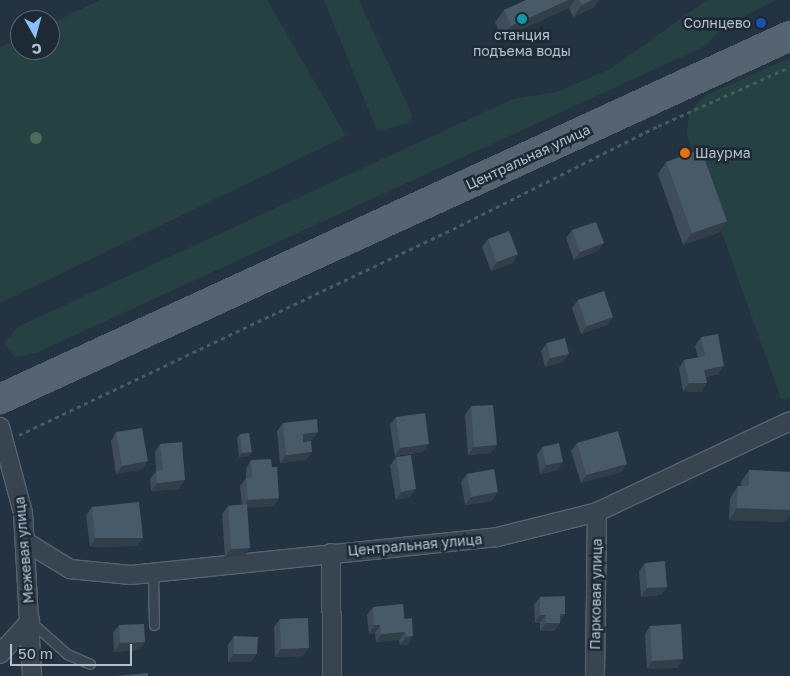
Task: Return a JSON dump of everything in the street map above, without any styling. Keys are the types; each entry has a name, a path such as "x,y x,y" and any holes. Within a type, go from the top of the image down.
{"main road":[{"name":"Центральная улица","path":"0,399 790,36"}],"street":[{"name":"Центральная улица","path":"26,542 70,569 131,575 497,537 597,512 790,421"},
{"name":"Межевая улица","path":"3,435 26,542 32,676"},
{"name":"Парковая улица","path":"596,676 597,512"},
{"path":"331,553 332,676"},
{"path":"0,654 30,621"}],"lane":[{"path":"153,573 154,625"},
{"path":"30,621 67,654 90,664"}],"path":[{"path":"3,435 453,229 658,126 790,67"}],"green space":[{"path":"100,0 267,0 346,136 0,303 0,47 10,42 10,60 60,60 60,19"},
{"path":"324,0 359,0 413,117 406,124 377,131"},
{"path":"707,0 776,0 727,25 703,47 36,353 15,357 4,344 17,327 513,99 557,92 610,69"},
{"path":"790,58 790,397 781,399 687,135 689,112 704,96"}],"building":[{"path":"526,0 568,0 511,26 504,10"},
{"path":"580,0 592,0 582,5"},
{"path":"701,149 727,221 692,233 666,162"},
{"path":"596,222 604,243 580,252 572,230"},
{"path":"509,231 518,254 497,262 488,239"},
{"path":"604,291 613,317 587,326 578,300"},
{"path":"718,334 724,366 704,370 707,383 689,383 684,360 705,356 701,337"},
{"path":"565,338 569,354 550,358 547,343"},
{"path":"493,405 497,445 474,447 471,406"},
{"path":"425,413 429,444 400,448 396,417"},
{"path":"317,419 318,432 303,434 303,442 311,441 312,452 286,455 283,423"},
{"path":"142,428 148,461 122,466 116,432"},
{"path":"618,431 627,464 586,475 577,443"},
{"path":"249,433 252,452 242,453 240,434"},
{"path":"182,442 185,480 157,483 156,471 163,470 160,444"},
{"path":"559,443 563,462 546,465 542,447"},
{"path":"411,455 416,489 401,492 396,457"},
{"path":"271,459 272,467 277,467 279,498 248,500 246,478 252,477 251,460"},
{"path":"494,469 498,492 471,497 467,474"},
{"path":"749,470 790,472 790,510 737,508 738,486 749,486"},
{"path":"139,502 143,538 95,538 92,507"},
{"path":"247,504 250,548 231,549 228,506"},
{"path":"665,561 667,587 647,588 645,563"},
{"path":"565,596 565,614 560,614 560,623 546,623 546,615 540,615 540,597"},
{"path":"403,604 404,619 412,618 413,636 406,637 405,632 381,634 380,625 374,625 373,607"},
{"path":"308,618 309,648 281,649 280,619"},
{"path":"144,624 145,642 120,643 119,625"},
{"path":"681,624 683,659 652,661 650,626"},
{"path":"234,636 258,637 257,654 234,654"},
{"path":"148,673 148,676 115,676"}],"place":[{"name":"станция подъема воды","path":"522,19"},
{"name":"Солнцево","path":"761,23"},
{"name":"Шаурма","path":"685,153"}]}
